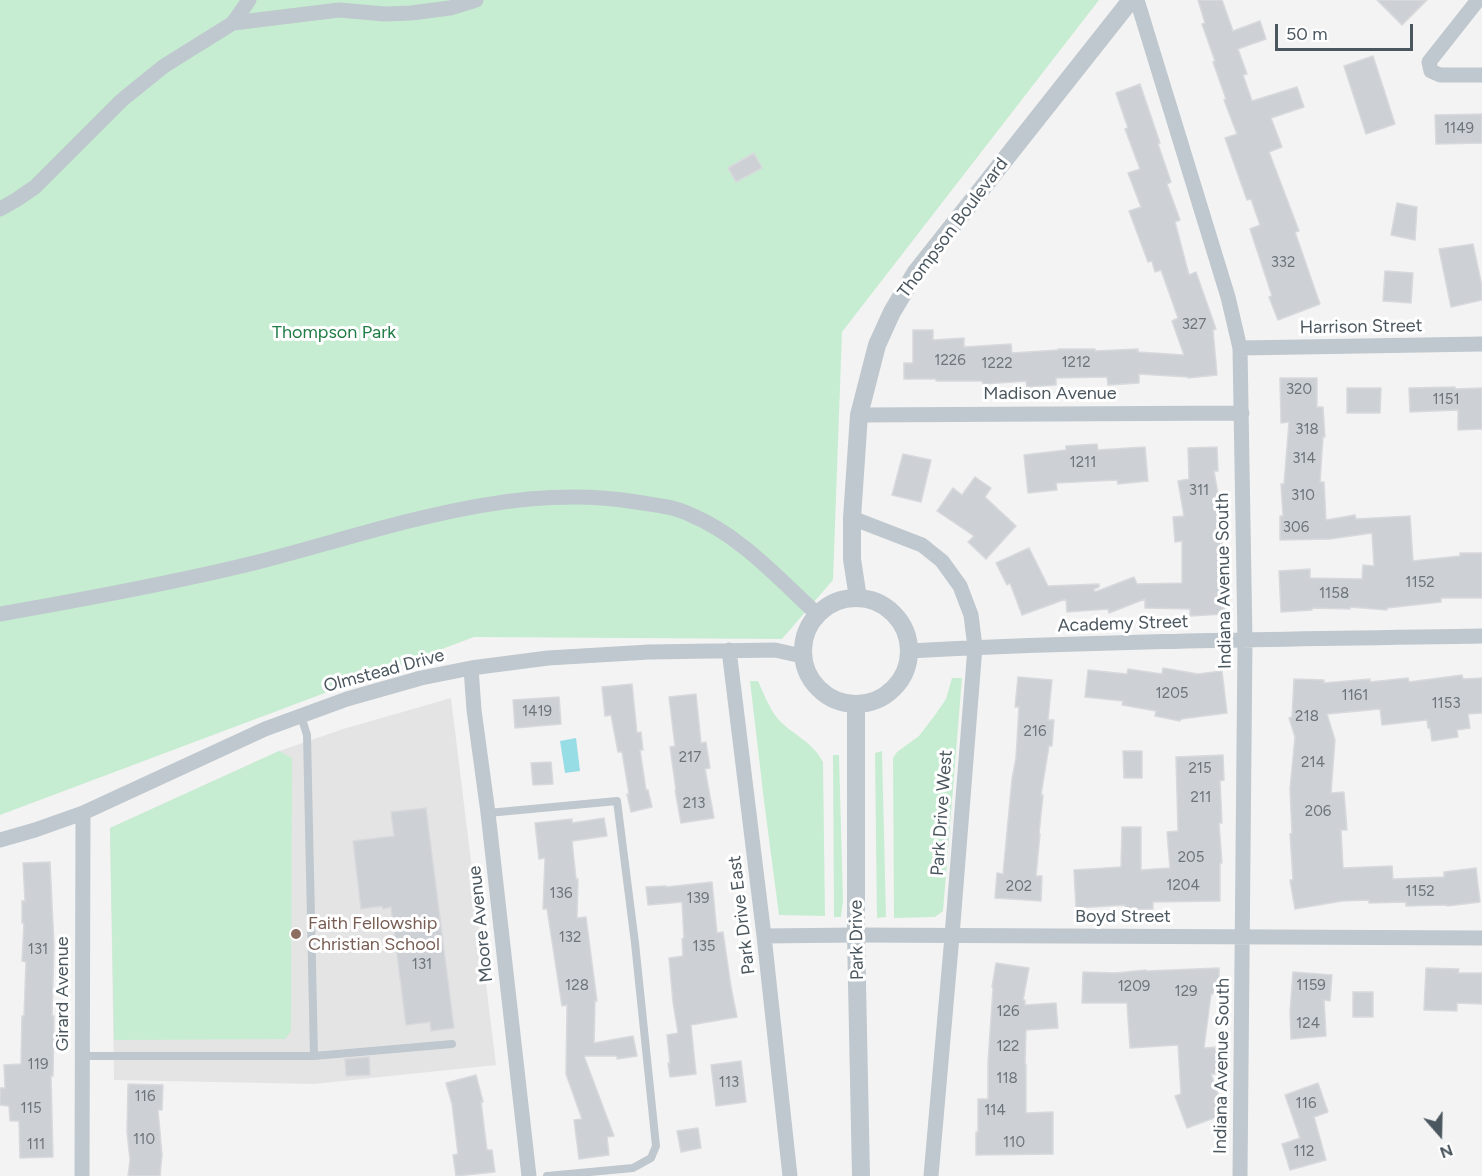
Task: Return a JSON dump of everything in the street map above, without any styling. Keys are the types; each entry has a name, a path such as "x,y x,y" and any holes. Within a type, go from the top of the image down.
{"street":[{"path":"0,209 35,187 122,100 164,66 232,23 249,0"},
{"path":"323,0 339,10"},
{"path":"232,23 339,10 385,14 411,13 450,8 476,0"},
{"name":"Thompson Boulevard","path":"858,598 852,559 852,518 859,415 877,345 892,312 916,272 1131,0"},
{"name":"Indiana Avenue South","path":"1137,0 1228,297 1240,348 1245,640 1240,1176"},
{"path":"1478,0 1430,62 1431,71 1440,75 1482,75"},
{"name":"Harrison Street","path":"1240,348 1482,344"},
{"name":"Madison Avenue","path":"859,415 1242,413"},
{"path":"0,614 110,595 257,562 406,522 540,497 616,499 669,507 690,514 730,536 748,549 818,614"},
{"name":"Park Drive West","path":"852,518 922,545 942,561 960,585 971,615 975,647 931,1176"},
{"path":"858,598 874,601 888,608 900,620 907,635 909,651 907,668 899,682 887,694 873,702 856,704 840,702 826,696 814,685 806,672 802,656 803,641 808,626 818,614 829,605 843,599 858,598"},
{"name":"Academy Street","path":"909,651 975,647 1482,636"},
{"name":"Park Drive East","path":"729,650 764,936 790,1176"},
{"name":"Olmstead Drive","path":"0,840 83,813 265,729 347,699 421,678 471,668 548,658 650,652 775,650 802,656"},
{"name":"Moore Avenue","path":"471,668 529,1176"},
{"name":"Park Drive","path":"856,704 856,935 861,1176"},
{"name":"Girard Avenue","path":"82,1176 83,813"},
{"name":"Boyd Street","path":"764,936 1482,938"}],"lane":[{"path":"301,716 307,735 314,1056"},
{"path":"488,813 617,801 635,943 656,1146 651,1158 633,1167 547,1176"},
{"path":"82,1056 314,1056 452,1044"}],"shaded area":[{"name":"Faith Fellowship Christian School","path":"451,698 496,1065 314,1084 114,1080 110,828 279,751 343,729"}],"green space":[{"name":"Thompson Park","path":"0,0 1099,0 842,332 833,580 782,639 474,637 0,815"},
{"path":"952,678 962,678 943,911 935,917 894,918 893,758 897,752 919,736 935,715 946,699"},
{"path":"750,681 758,681 769,706 778,719 814,749 823,762 825,916 779,915"},
{"path":"279,751 292,758 291,1031 285,1039 114,1040 110,828"},
{"path":"882,751 886,917 877,918 875,753"},
{"path":"833,755 839,755 843,900 841,917 834,917"}],"water":[{"path":"576,738 580,771 565,773 560,741"}],"building":[{"path":"1198,0 1222,0 1233,31 1260,21 1266,39 1238,49 1247,74 1243,75 1252,101 1297,87 1304,107 1271,118 1282,147 1269,152 1299,231 1295,232 1320,304 1278,320 1269,297 1272,296 1250,229 1260,225 1251,199 1247,200 1225,138 1237,134 1224,100 1226,99 1202,24 1205,23"},
{"path":"1377,0 1427,0 1402,25"},
{"path":"1373,56 1395,124 1366,134 1344,66"},
{"path":"1140,84 1171,182 1167,184 1180,220 1175,222 1189,275 1196,272 1216,329 1213,330 1217,375 1188,378 1139,374 1139,383 1108,385 1107,377 1056,378 1056,385 1027,387 1026,381 983,384 982,381 904,379 904,363 913,363 913,330 933,330 933,340 964,338 964,347 1011,344 1012,353 1058,349 1095,349 1095,351 1138,349 1138,352 1184,355 1172,321 1178,318 1161,270 1155,272 1152,261 1148,262 1129,211 1141,207 1128,173 1140,169 1125,129 1128,128 1116,93"},
{"path":"1482,114 1482,143 1436,144 1435,115"},
{"path":"754,153 762,168 736,182 728,168"},
{"path":"1397,203 1417,207 1415,240 1391,235"},
{"path":"1473,244 1482,286 1482,300 1451,307 1439,249"},
{"path":"1385,271 1413,273 1411,303 1383,301"},
{"path":"1280,378 1317,378 1317,407 1323,407 1325,437 1323,437 1320,482 1324,482 1326,520 1355,515 1356,519 1410,516 1413,561 1460,556 1460,553 1482,553 1482,598 1441,598 1441,602 1387,608 1387,610 1350,607 1350,609 1312,608 1312,610 1281,612 1279,571 1310,569 1310,578 1362,579 1363,565 1374,566 1372,533 1330,539 1280,540 1280,516 1283,516 1281,484 1284,484 1289,422 1281,423"},
{"path":"1455,387 1455,389 1482,388 1482,429 1458,430 1458,410 1410,412 1409,388"},
{"path":"1347,388 1381,388 1380,413 1347,413"},
{"path":"1097,444 1098,450 1145,447 1148,481 1118,484 1117,480 1056,483 1057,490 1028,493 1024,455 1066,450 1066,446"},
{"path":"1217,447 1218,471 1214,471 1223,548 1225,614 1190,616 1190,609 1145,608 1145,599 1109,613 1108,609 1067,612 1066,599 1022,615 1010,583 1007,585 996,563 1029,548 1048,586 1099,584 1099,587 1094,589 1095,592 1134,577 1137,584 1182,583 1182,541 1175,542 1173,517 1184,516 1178,481 1189,479 1188,448"},
{"path":"903,454 931,460 921,502 892,495"},
{"path":"975,477 991,488 985,497 1016,526 986,559 968,542 974,536 937,511 953,488 962,495"},
{"path":"1163,668 1198,674 1222,671 1227,713 1181,719 1180,721 1155,716 1156,711 1122,705 1123,701 1085,697 1088,670 1127,674 1128,669 1162,674"},
{"path":"1462,675 1463,679 1482,678 1482,713 1468,714 1470,728 1457,730 1458,737 1432,741 1427,720 1382,725 1380,709 1327,714 1335,740 1331,793 1344,792 1347,830 1341,830 1343,868 1392,866 1393,879 1444,877 1444,872 1476,868 1480,902 1447,906 1406,906 1406,902 1342,901 1295,909 1290,880 1293,880 1290,789 1295,737 1289,718 1292,717 1294,679 1324,680 1324,683 1408,678 1409,682"},
{"path":"1018,677 1052,680 1048,720 1054,720 1052,746 1049,746 1041,795 1043,795 1036,876 1042,876 1041,901 995,898 997,873 1003,874 1016,758 1019,707 1015,707"},
{"path":"632,684 637,733 641,732 643,750 640,750 646,790 648,790 652,807 631,812 622,752 618,752 611,715 605,716 602,687"},
{"path":"696,694 701,743 706,742 710,768 705,769 714,818 681,823 670,747 675,746 669,697"},
{"path":"559,697 561,724 515,728 513,700"},
{"path":"1123,751 1142,751 1142,778 1124,778"},
{"path":"1223,755 1224,780 1220,781 1222,823 1219,823 1222,863 1220,863 1220,901 1153,902 1153,909 1125,910 1125,905 1076,908 1074,870 1121,867 1122,827 1141,827 1141,870 1170,868 1167,832 1178,831 1176,757"},
{"path":"551,762 553,784 533,785 531,763"},
{"path":"426,808 454,1028 431,1031 430,1022 406,1025 391,907 361,909 353,841 394,836 391,812"},
{"path":"604,818 607,836 572,841 576,879 578,879 577,918 586,917 597,1001 595,1001 594,1043 633,1036 637,1056 617,1059 617,1056 584,1056 614,1136 607,1137 609,1155 579,1159 574,1120 582,1119 566,1074 567,1005 562,1006 547,909 543,909 545,858 539,859 535,823 572,819 572,823"},
{"path":"50,862 54,946 53,1076 51,1076 53,1157 20,1158 19,1121 10,1121 9,1106 0,1105 0,1088 5,1088 4,1065 21,1064 26,962 22,961 24,923 22,923 22,901 25,901 23,863"},
{"path":"712,882 717,933 723,932 737,1017 691,1025 696,1074 670,1077 667,1035 678,1033 669,958 683,956 682,902 648,905 646,887"},
{"path":"996,963 1029,968 1023,1000 1025,1000 1025,1005 1056,1003 1058,1028 1026,1030 1025,1064 1026,1113 1053,1112 1053,1154 976,1155 978,1099 988,1099 992,987"},
{"path":"1219,968 1219,993 1211,994 1204,1048 1218,1047 1220,1074 1211,1074 1225,1114 1187,1128 1175,1096 1181,1094 1178,1045 1130,1048 1127,1003 1082,1003 1083,972 1115,973"},
{"path":"1426,968 1459,969 1458,973 1482,973 1482,1004 1457,1003 1457,1011 1424,1010"},
{"path":"1293,972 1332,975 1330,1001 1324,1000 1326,1036 1291,1039 1290,1012"},
{"path":"1353,992 1373,992 1373,1017 1353,1017"},
{"path":"369,1057 370,1075 346,1076 345,1059"},
{"path":"741,1061 746,1102 716,1106 711,1065"},
{"path":"476,1075 483,1102 481,1102 487,1150 492,1150 495,1172 456,1176 453,1155 458,1154 452,1104 446,1083"},
{"path":"1318,1083 1328,1112 1314,1117 1326,1160 1290,1170 1282,1144 1300,1138 1285,1095"},
{"path":"128,1084 163,1085 162,1110 158,1110 162,1155 160,1176 128,1176 130,1160 127,1132"},
{"path":"698,1128 701,1148 681,1152 677,1131"}],"place":[{"name":"Faith Fellowship Christian School","path":"296,934"}]}
